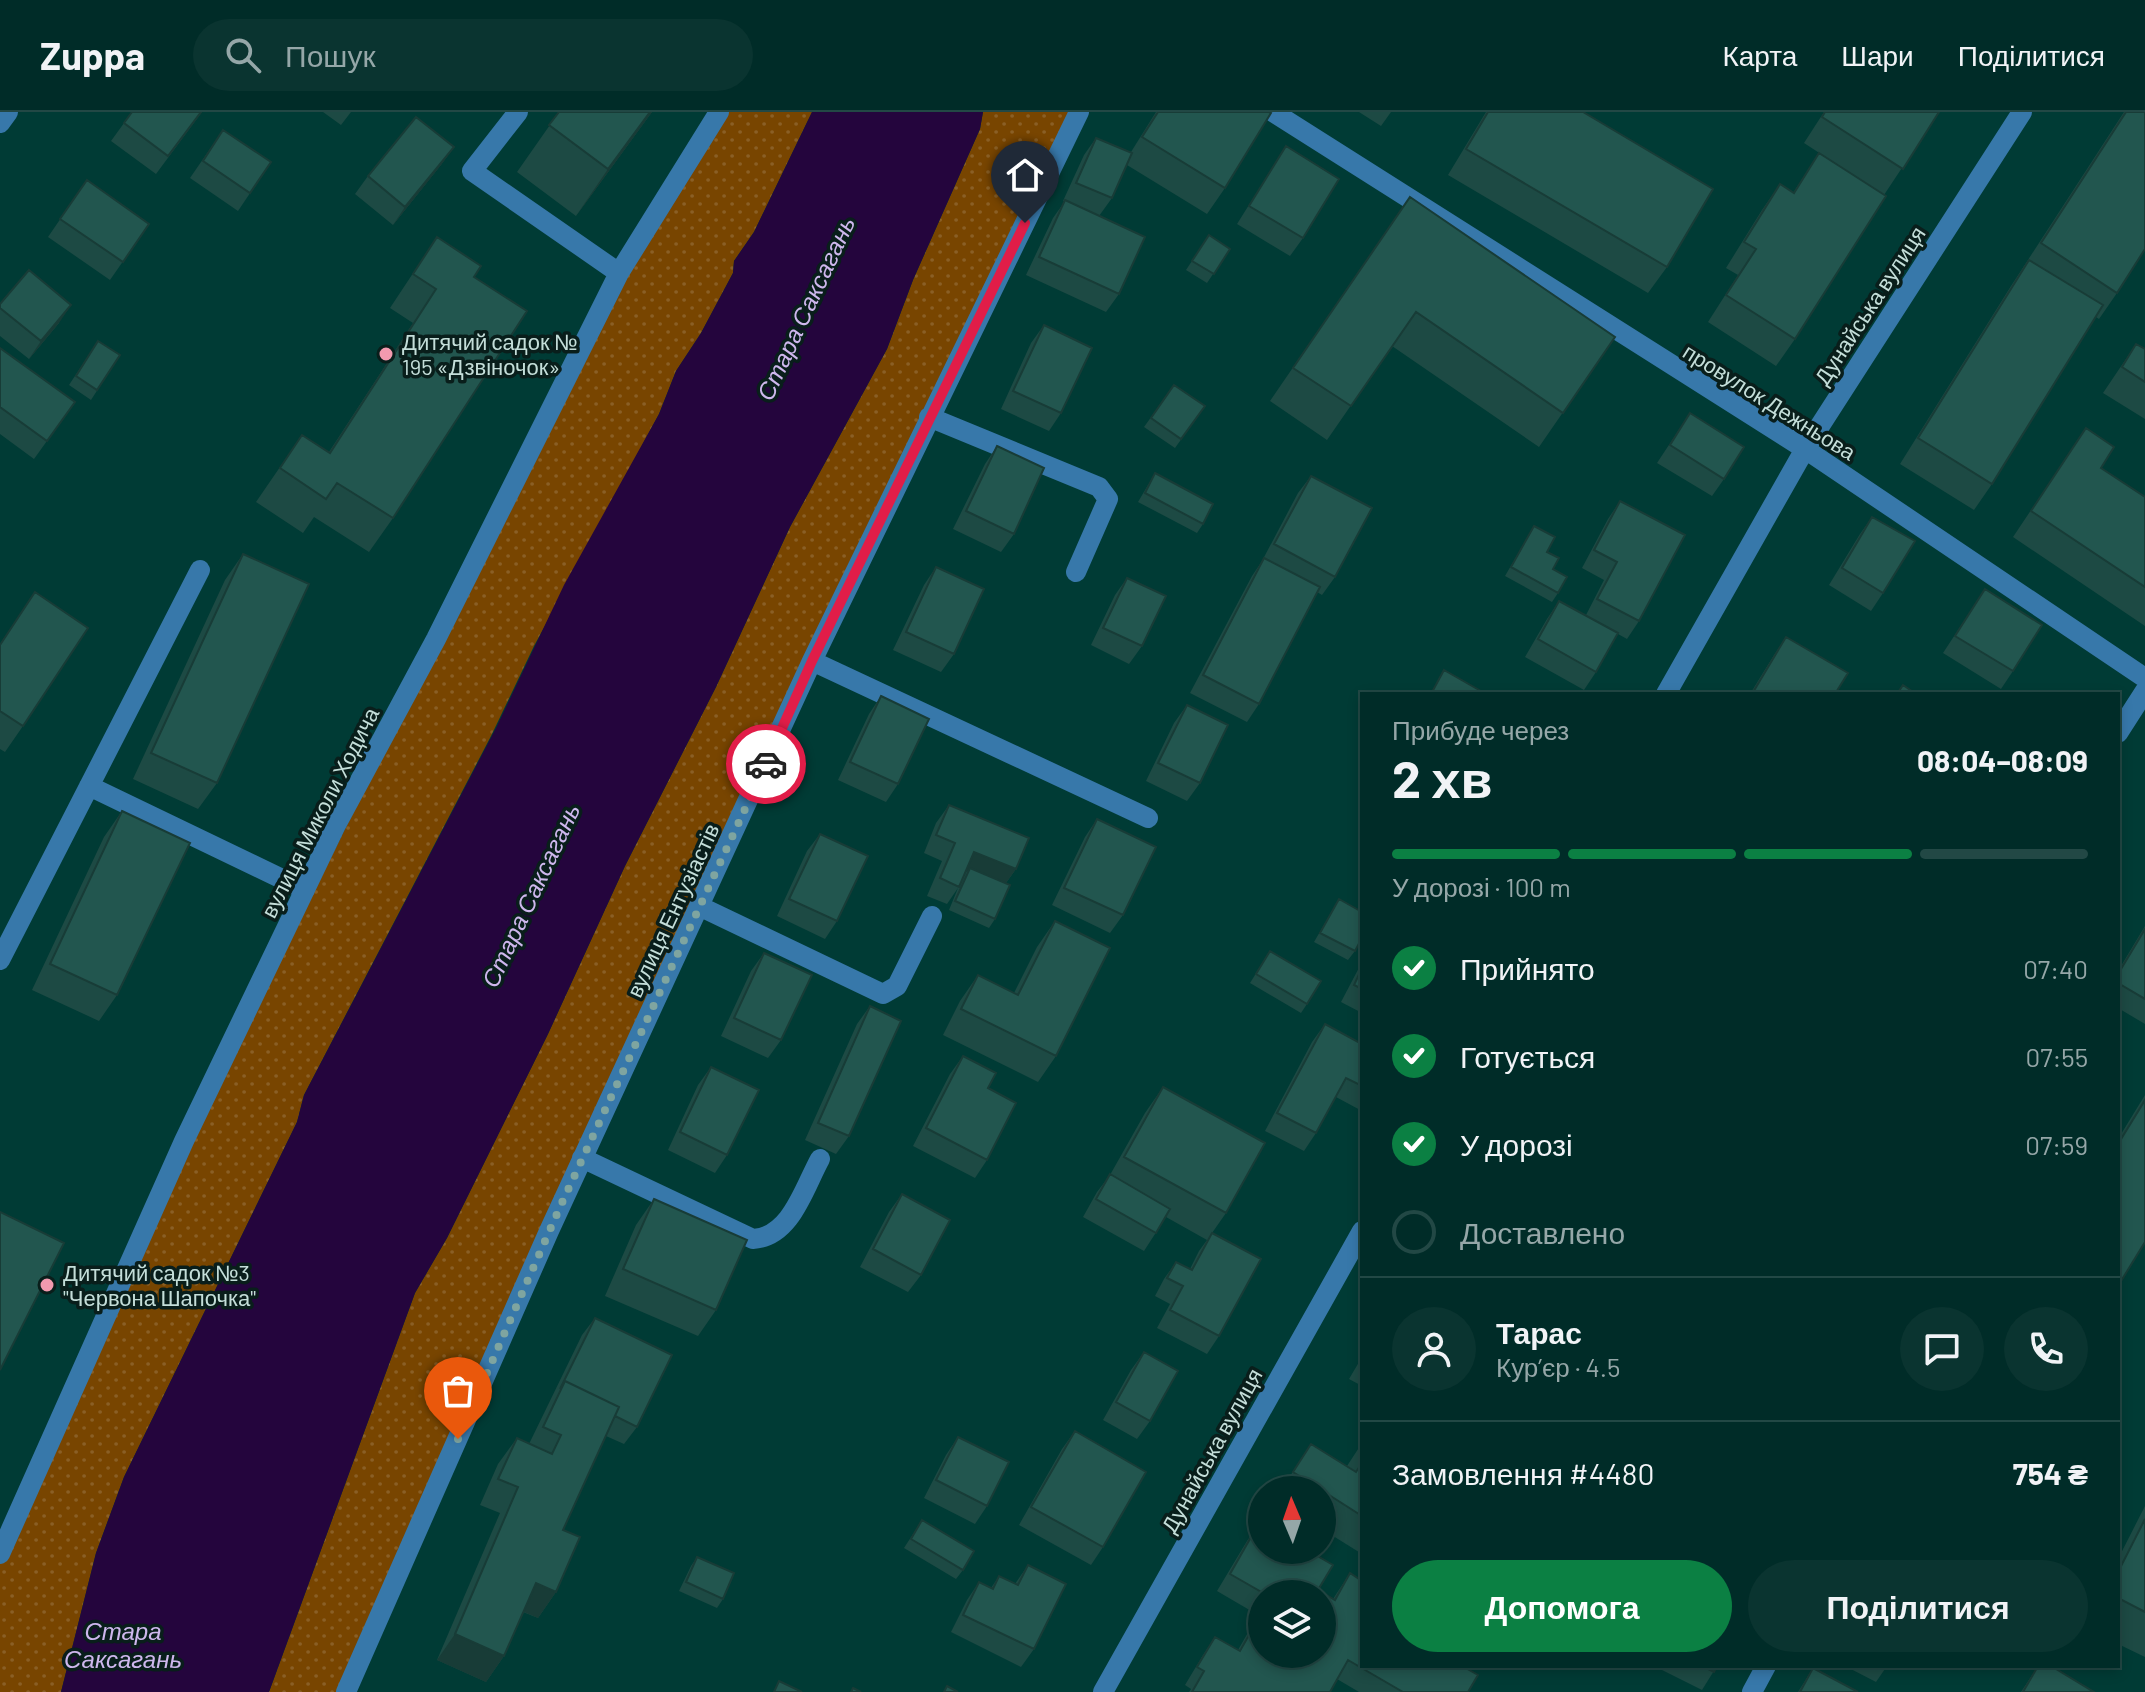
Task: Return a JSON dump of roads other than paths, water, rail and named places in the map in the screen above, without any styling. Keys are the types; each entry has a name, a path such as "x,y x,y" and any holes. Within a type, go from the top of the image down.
{"street":[{"path":"0,123 8,112"},
{"path":"518,112 472,171 619,273"},
{"name":"вулиця Миколи Ходича","path":"0,1554 184,1141 305,890 436,639 619,273 719,112"},
{"name":"вулиця Ентузіастів","path":"346,1692 582,1158 701,907 812,661 1079,112"},
{"name":"провулок Дежньова","path":"1273,112 1805,449 2145,678"},
{"name":"Дунайська вулиця","path":"1667,692 1805,449 2022,112"},
{"path":"929,417 1099,487 1108,499 1076,572"},
{"path":"0,960 200,570"},
{"path":"812,661 1148,818"},
{"path":"2120,730 2145,691"},
{"path":"89,786 305,890"},
{"path":"701,907 883,994 897,986 932,916"},
{"path":"582,1158 753,1239 765,1238 785,1225 820,1159"},
{"name":"Дунайська вулиця","path":"1103,1692 1360,1235"},
{"path":"1752,1692 1765,1668"}],"water":[{"name":"Стара Саксагань","path":"812,112 983,112 980,129 913,280 887,349 790,527 716,687 625,866 548,1034 447,1238 415,1293 269,1692 61,1692 96,1553 124,1477 297,1122 304,1095 496,728 564,585 659,414 676,371 701,333 733,273 734,261 754,232"}],"place":[{"name":"Дитячий садок № 195 «Дзвіночок»","path":"386,354"},
{"name":"Дитячий садок №3 \"Червона Шапочка\"","path":"47,1285"}]}
